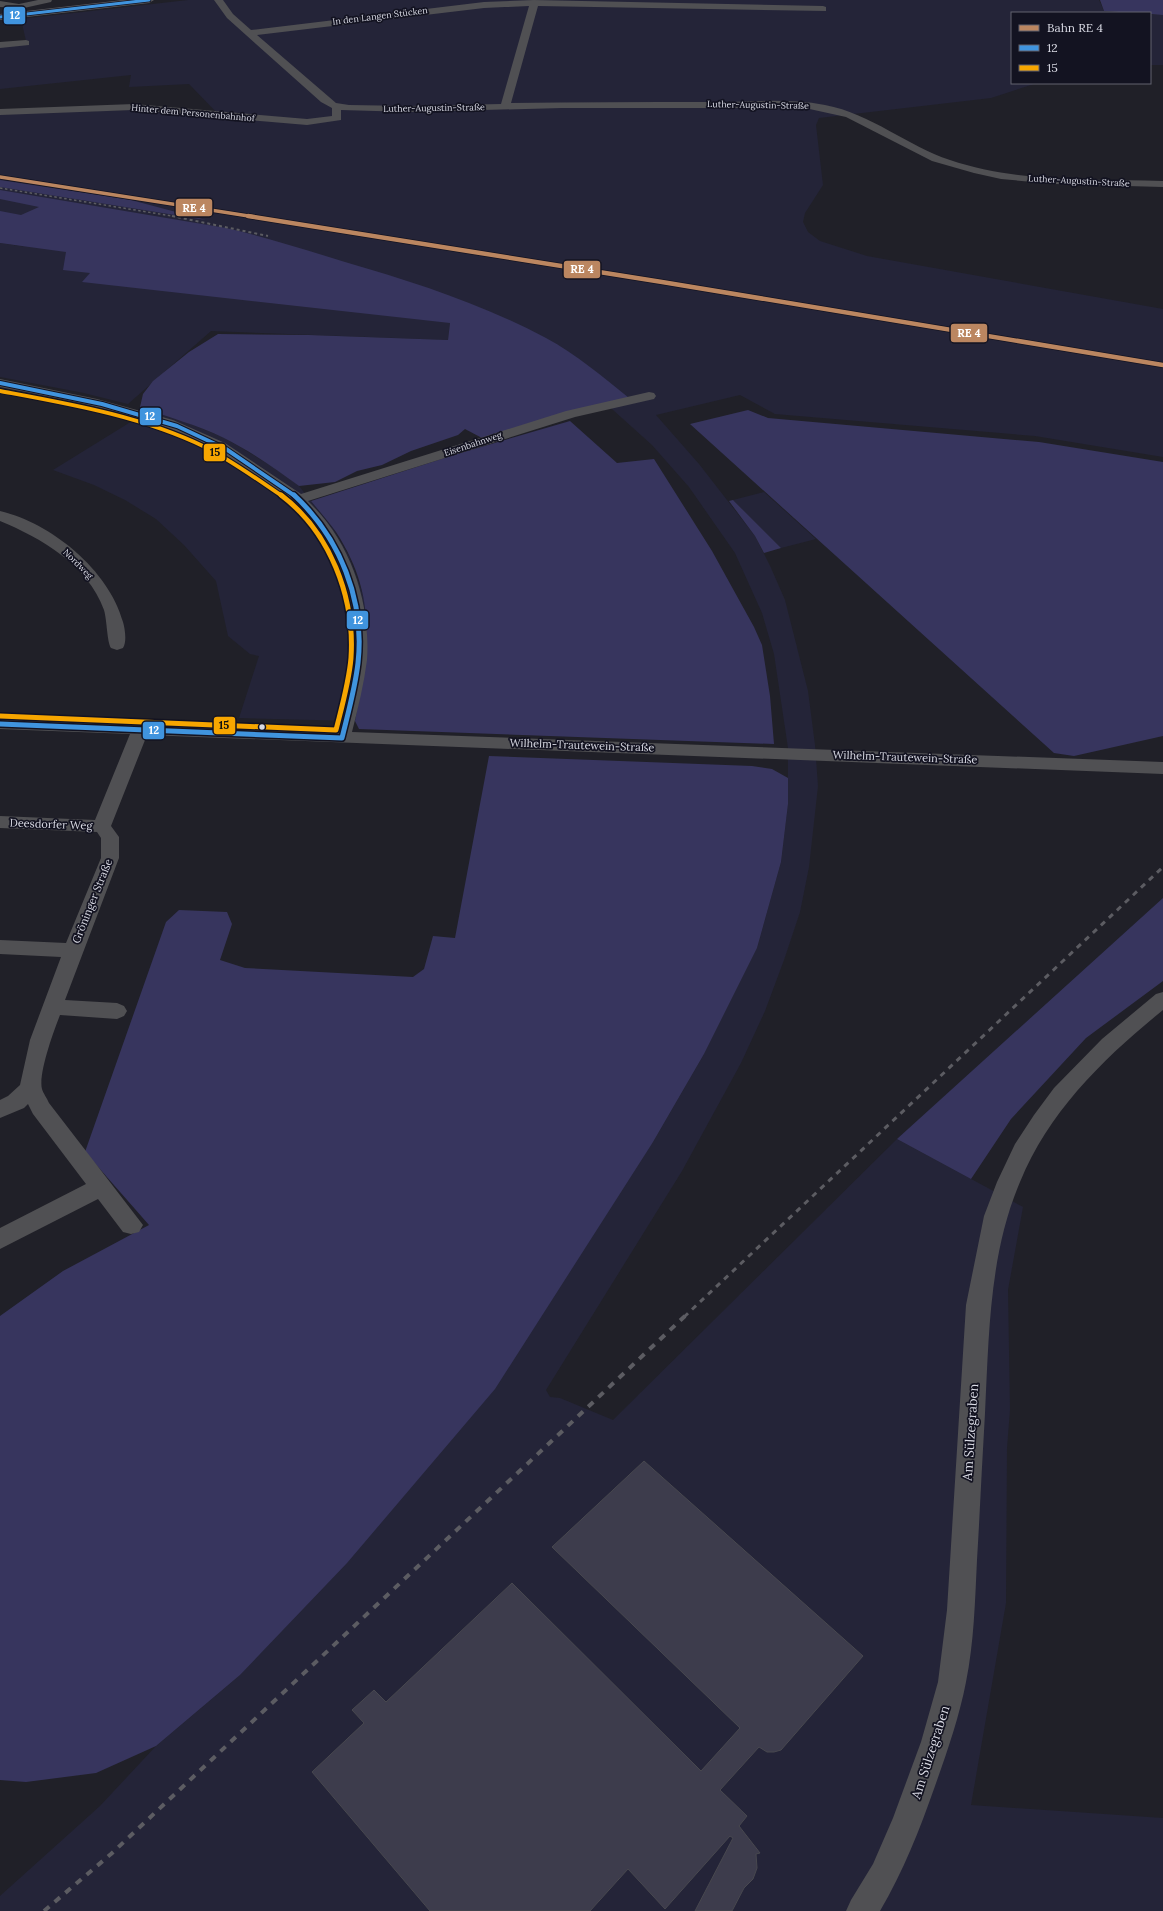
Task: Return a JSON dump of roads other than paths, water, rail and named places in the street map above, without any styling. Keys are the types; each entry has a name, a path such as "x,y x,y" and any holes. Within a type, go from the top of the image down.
{"main road":[{"path":"0,17 149,0"}],"street":[{"path":"0,4 10,7 25,7 48,0"},
{"path":"216,0 230,16 251,32 325,100 338,106"},
{"path":"505,107 534,3"},
{"name":"In den Langen Stücken","path":"251,32 459,6 534,3 730,4 823,9"},
{"path":"0,46 26,43"},
{"name":"Luther-Augustin-Straße","path":"338,106 357,108 421,109 747,104 805,105 836,111 857,118 925,154 975,170 1042,180 1163,184"},
{"name":"Hinter dem Personenbahnhof","path":"0,112 134,107 288,121 321,121 337,118 336,110 338,106"},
{"path":"0,383 93,402 136,413 190,432 241,458 299,499 327,532 341,556 352,587 358,614 360,638 358,661 342,738"},
{"name":"Eisenbahnweg","path":"299,499 571,414 649,396"},
{"name":"Nordweg","path":"0,515 38,532 69,553 86,570 108,599 114,621 117,645"},
{"name":"Wilhelm-Trautewein-Straße","path":"0,724 342,738 801,752 1163,768"},
{"path":"102,826 140,730"},
{"name":"Deesdorfer Weg","path":"0,822 102,826"},
{"name":"Gröninger Straße","path":"31,1088 31,1078 40,1040 53,1008 72,950 110,858 110,837 102,826"},
{"path":"0,947 72,950"},
{"name":"Am Sülzegraben","path":"862,1911 884,1875 907,1822 936,1742 952,1682 961,1610 978,1305 985,1261 996,1215 1015,1169 1046,1113 1095,1055 1124,1029 1163,999"},
{"path":"53,1008 117,1011"},
{"path":"0,1110 16,1102 31,1088 41,1108 131,1225"},
{"path":"0,1239 101,1187"}],"railway":[{"path":"0,188 172,216"},
{"path":"172,216 178,217"},
{"path":"172,216 268,236"},
{"path":"684,1317 1163,867"},
{"path":"44,1911 111,1854 685,1316"}]}
